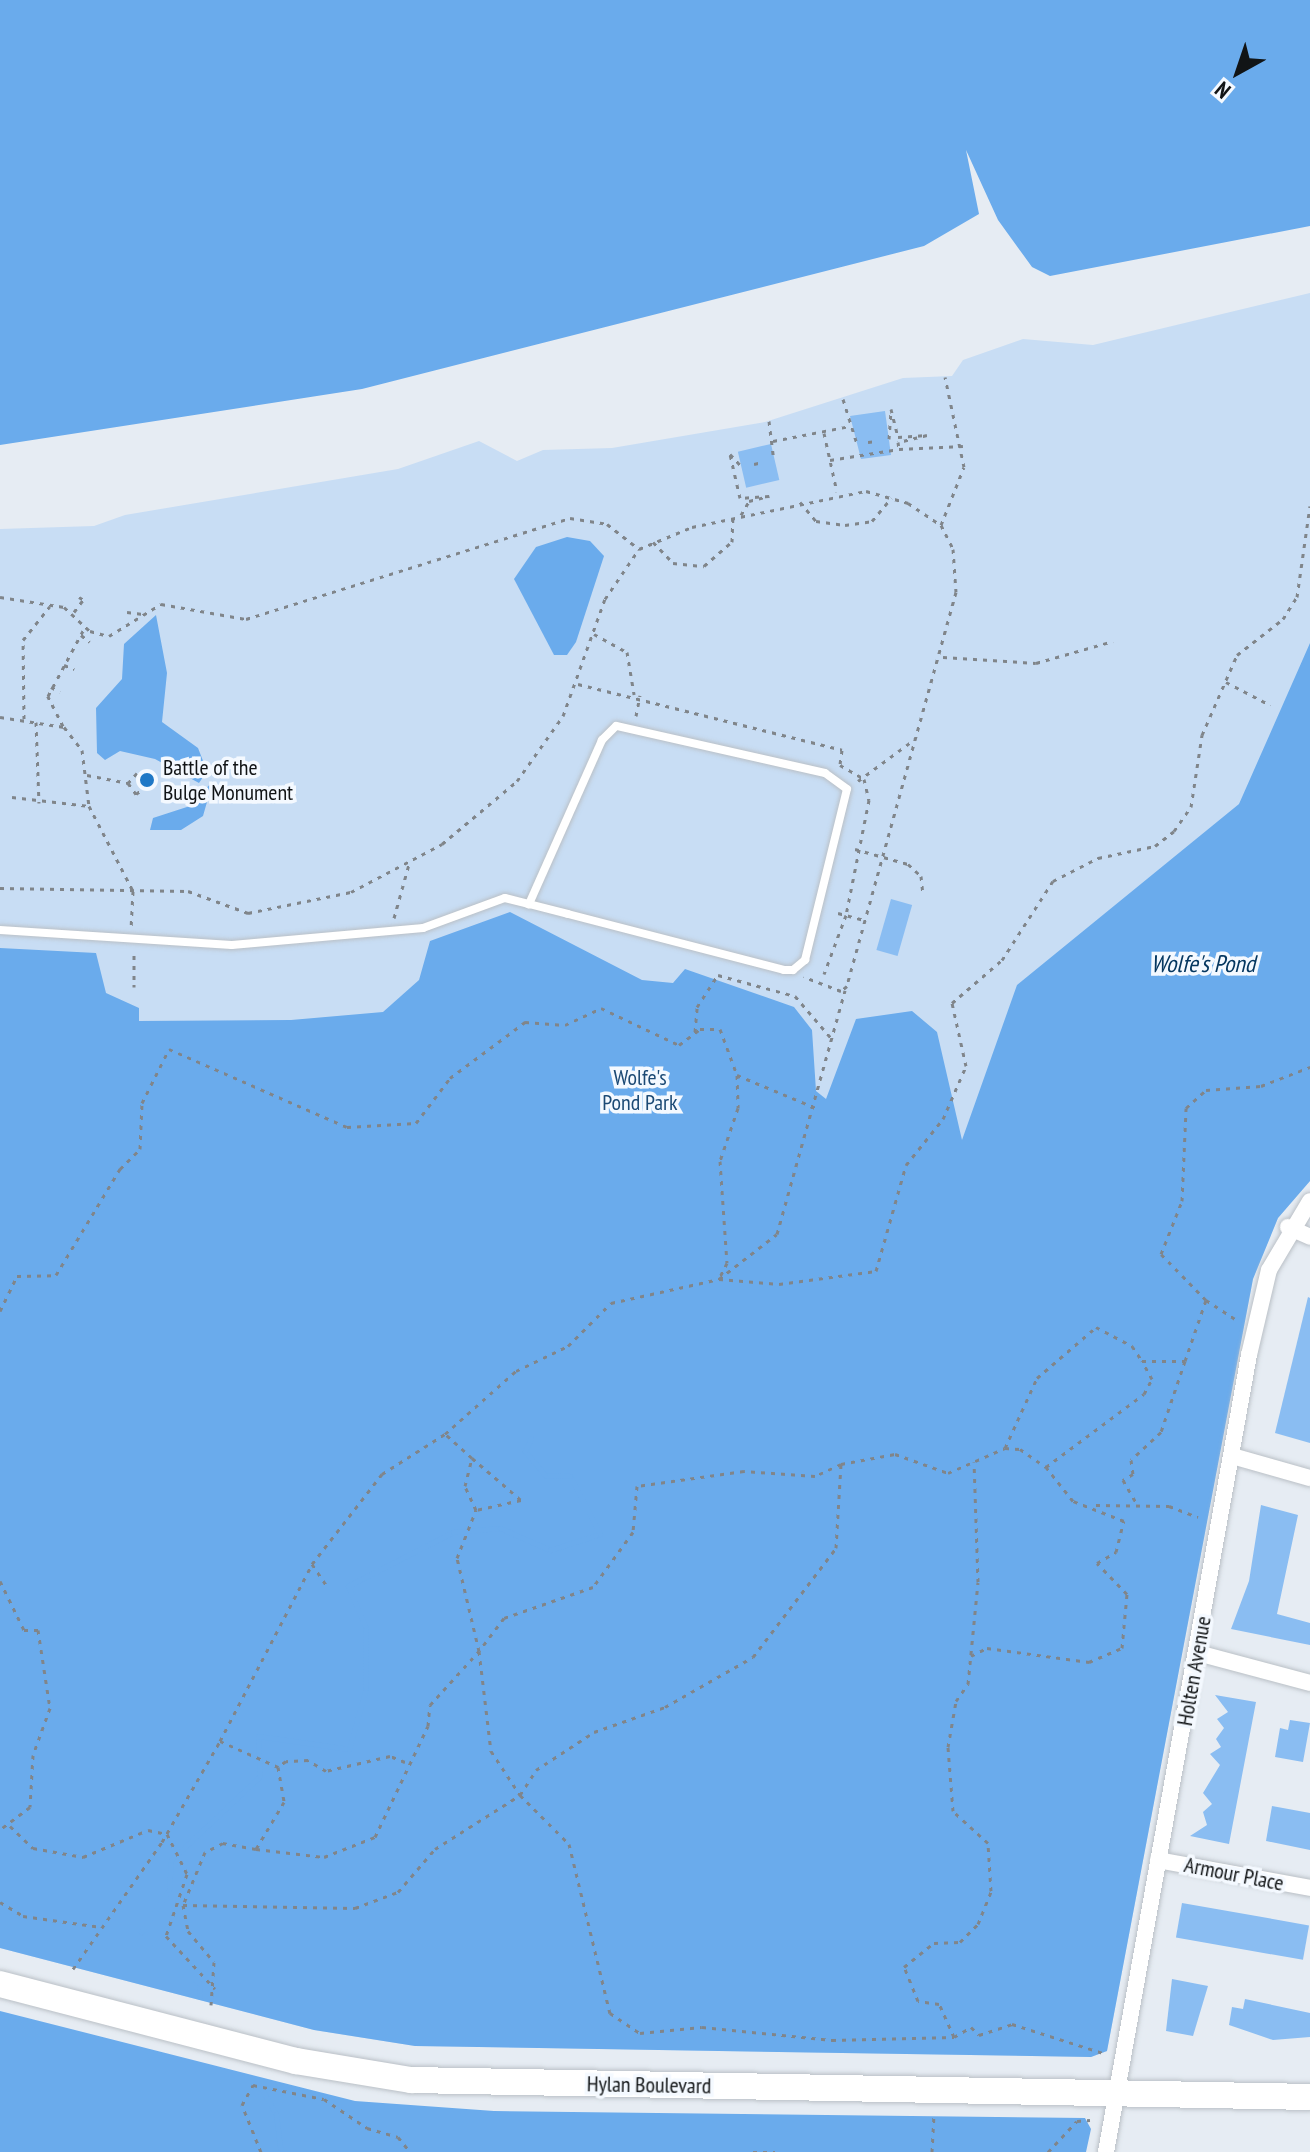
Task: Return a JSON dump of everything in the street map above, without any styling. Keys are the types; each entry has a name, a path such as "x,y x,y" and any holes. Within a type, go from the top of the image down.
{"main road":[{"name":"Hylan Boulevard","path":"0,1984 296,2061 411,2080 1310,2097"}],"street":[{"name":"Holten Avenue","path":"1106,2152 1232,1456 1269,1270 1288,1227 1310,1201"},
{"path":"1288,1227 1310,1237"},
{"path":"1232,1456 1310,1478"},
{"path":"1198,1653 1310,1683"},
{"name":"Armour Place","path":"1158,1860 1310,1888"}],"lane":[{"path":"0,930 232,945 393,933 489,900 529,904 793,970 805,960 847,789 825,773 623,724 602,740 529,904"}],"path":[{"path":"941,525 959,487 963,446 945,377"},
{"path":"843,399 857,444"},
{"path":"889,439 886,409 898,437 926,432 898,442 899,449"},
{"path":"769,421 774,459"},
{"path":"773,441 850,426"},
{"path":"824,432 837,492"},
{"path":"868,442 877,441"},
{"path":"830,460 899,449 963,446"},
{"path":"741,515 749,501 769,496 740,498 730,454 742,467"},
{"path":"754,464 763,462"},
{"path":"0,888 188,891 248,913 279,911 351,892 409,864 517,781 578,684 614,579 639,549 652,541 733,517 837,492 891,498 941,525 957,573 943,657 883,855 816,1108 777,1234 719,1279"},
{"path":"800,501 816,521 845,525 872,521 891,498"},
{"path":"73,1969 167,1834 220,1741 312,1564 382,1474 445,1434 516,1371 568,1346 611,1303 719,1279 779,1284 876,1271 906,1165 943,1119 966,1066 952,1003 1002,960 1053,881 1098,858 1155,846 1174,831 1191,807 1202,735 1237,655 1283,619 1297,597 1310,506"},
{"path":"652,541 666,560 704,566 729,548 733,517"},
{"path":"0,597 74,612 85,627 109,636 168,602 229,621 246,619 570,518 607,524 639,549"},
{"path":"74,612 83,600"},
{"path":"24,720 23,640 50,606"},
{"path":"127,612 143,614"},
{"path":"85,627 51,687 50,707 82,750 89,806 133,891 132,909"},
{"path":"594,634 627,652 634,694"},
{"path":"81,635 90,642"},
{"path":"943,657 1036,663 1113,641"},
{"path":"64,665 72,670"},
{"path":"1226,682 1270,705"},
{"path":"578,684 640,695 840,749 841,766 862,776 869,800 862,850 843,903 846,915 824,974"},
{"path":"51,687 60,692"},
{"path":"636,716 640,695"},
{"path":"0,717 64,727"},
{"path":"36,722 39,803"},
{"path":"858,781 916,738"},
{"path":"87,775 128,783 141,794 150,784 137,773 128,783"},
{"path":"12,797 39,803 89,806"},
{"path":"855,849 883,855 916,870 923,894"},
{"path":"394,917 409,864"},
{"path":"838,913 866,920"},
{"path":"134,955 134,987"},
{"path":"793,970 845,990"},
{"path":"695,1032 697,1007 718,975 795,996 834,1040"},
{"path":"0,1311 17,1276 56,1275 120,1169 140,1149 142,1103 169,1049 347,1127 416,1123 450,1078 525,1022 565,1025 601,1008 679,1045 695,1032 720,1029 737,1075 738,1108 717,1189 727,1263 719,1279"},
{"path":"1237,1320 1206,1300 1161,1254 1182,1201 1186,1108 1206,1090 1261,1086 1310,1067"},
{"path":"737,1075 816,1108"},
{"path":"1137,1504 1123,1480 1133,1474 1131,1460 1161,1432 1206,1300"},
{"path":"1005,1448 1037,1378 1096,1327 1132,1346 1152,1379 1144,1394 1046,1467"},
{"path":"1142,1361 1185,1361"},
{"path":"445,1434 521,1500 476,1510"},
{"path":"211,2005 215,1989 214,1962 188,1931 183,1905 205,1852 223,1843 324,1857 362,1847 391,1814 405,1762 428,1726 430,1705 504,1618 593,1587 633,1532 637,1486 744,1471 815,1476 841,1464 895,1454 948,1473 1005,1448 1020,1449 1046,1467 1073,1501 1096,1505 1137,1504 1198,1517"},
{"path":"472,1458 465,1486 476,1510 457,1558 479,1651 491,1751 520,1795 569,1844 610,2013 640,2033 702,2027 832,2040 954,2037 971,2027 979,2035 1012,2024 1103,2053"},
{"path":"954,2037 939,2004 918,2001 904,1967 934,1943 960,1942 978,1924 991,1891 988,1843 953,1811 949,1782 950,1728 971,1656 978,1582 974,1461"},
{"path":"183,1905 355,1908 398,1892 435,1849 520,1795 536,1770 594,1732 665,1707 753,1657 836,1548 841,1464"},
{"path":"971,1656 987,1648 1089,1662 1122,1648 1127,1594 1097,1563 1116,1552 1126,1526 1096,1505"},
{"path":"312,1564 327,1586"},
{"path":"0,1581 24,1630 38,1630 49,1681 30,1807 10,1826 0,1830"},
{"path":"220,1741 278,1767 308,1760 326,1771 390,1756 405,1762"},
{"path":"256,1849 284,1802 278,1767"},
{"path":"10,1826 33,1848 83,1857 148,1830 167,1834"},
{"path":"167,1834 187,1874 166,1936 215,1989"},
{"path":"0,1902 23,1916 101,1927"},
{"path":"261,2152 242,2105 253,2085 324,2099 367,2128 398,2137 410,2152"},
{"path":"932,2152 935,2089"},
{"path":"1048,2152 1077,2121 1090,2120"},
{"path":"753,2152 775,2152"}],"green space":[{"name":"Wolfe's Pond Park","path":"1310,293 1310,1181 1278,1218 1253,1279 1107,2051 1091,2057 415,2046 314,2030 0,1948 0,529 94,526 125,515 398,469 479,441 517,461 543,450 612,448 765,422 903,378 952,376 963,360 1023,339 1093,345"}],"shaded area":[{"path":"0,0 1310,0 1310,226 1050,276 1032,267 998,220 966,150 979,214 924,246 362,389 0,445"},
{"path":"567,537 590,541 604,556 576,642 567,655 554,655 514,579 536,547"},
{"path":"156,615 167,673 162,722 198,748 207,771 199,783 155,759 120,751 105,760 97,753 96,708 122,679 124,644"},
{"name":"Wolfe's Pond Park","path":"1310,643 1310,1181 1278,1218 1253,1279 1107,2051 1091,2057 415,2046 314,2030 0,1948 0,948 96,953 106,993 139,1008 139,1021 291,1020 383,1012 419,980 430,941 510,912 642,980 673,983 685,969 794,1007 812,1030 816,1091 826,1099 856,1019 912,1011 937,1032 962,1140 1017,985 1239,804"},
{"path":"213,781 203,816 181,830 150,830 153,818 190,806"},
{"path":"0,2011 355,2101 494,2111 1085,2118 1091,2129 1086,2152 0,2152"}],"building":[{"path":"885,411 891,455 861,459 850,416"},
{"path":"771,444 779,480 746,488 738,452"},
{"path":"891,899 912,905 898,956 876,950"},
{"path":"1310,1298 1310,1443 1275,1433"},
{"path":"1261,1505 1298,1515 1277,1614 1310,1623 1310,1645 1231,1629 1249,1581"},
{"path":"1215,1695 1256,1702 1229,1844 1190,1836 1207,1825 1203,1812 1212,1804 1203,1793 1220,1765 1210,1754 1221,1747 1216,1739 1224,1728 1217,1719 1228,1712"},
{"path":"1290,1720 1310,1723 1303,1762 1275,1757 1280,1728 1288,1730"},
{"path":"1272,1806 1310,1813 1310,1850 1266,1841"},
{"path":"1182,1903 1309,1925 1303,1960 1176,1937"},
{"path":"1172,1979 1208,1986 1193,2036 1166,2031"},
{"path":"1245,1999 1310,2013 1310,2037 1273,2040 1229,2025 1232,2007 1243,2009"}],"waterway":[{"path":"200,1997 199,1983 141,1932 169,1890 171,1860 260,1776 258,1736 349,1749 366,1688 365,1626 348,1586 453,1532 500,1528 550,1550 600,1534 570,1476 545,1475 525,1451 531,1438"},
{"path":"263,2091 276,2114 280,2148"}],"place":[{"name":"Battle of the Bulge Monument","path":"147,780"}],"water label":[{"name":"Wolfe's Pond","path":"1203,964"}]}
